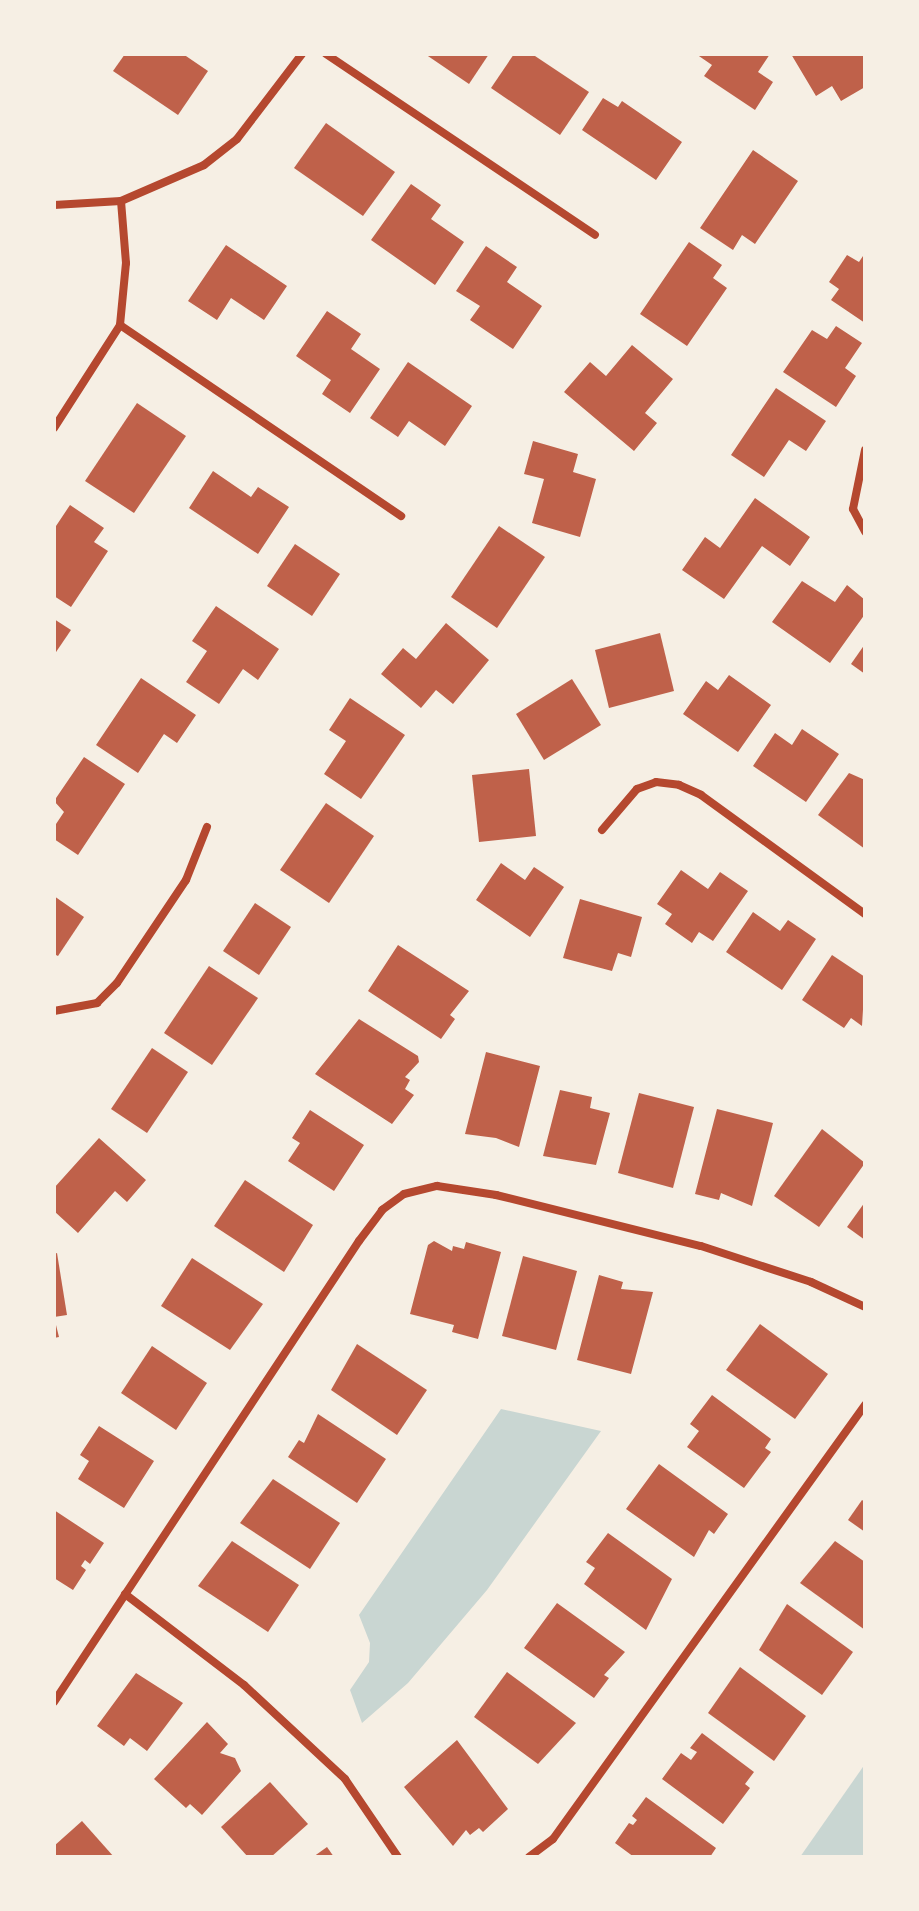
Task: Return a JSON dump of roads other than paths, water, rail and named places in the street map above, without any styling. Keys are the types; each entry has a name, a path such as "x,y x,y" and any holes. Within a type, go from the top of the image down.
{"street":[{"path":"54,205 121,201 204,165 237,139 302,54"},
{"path":"326,54 595,235"},
{"path":"54,428 120,325 126,263 121,201"},
{"path":"120,325 401,516"},
{"path":"865,450 853,509 865,532"},
{"path":"602,830 637,789 656,782 679,785 701,795 865,914"},
{"path":"54,1011 97,1003 117,983 186,880 207,827"},
{"path":"54,1702 359,1241 382,1210 404,1194 437,1186 540,1206 701,1246 811,1282 865,1307"},
{"path":"529,1857 553,1839 865,1405"},
{"path":"125,1594 244,1685 345,1779 398,1857"}]}
